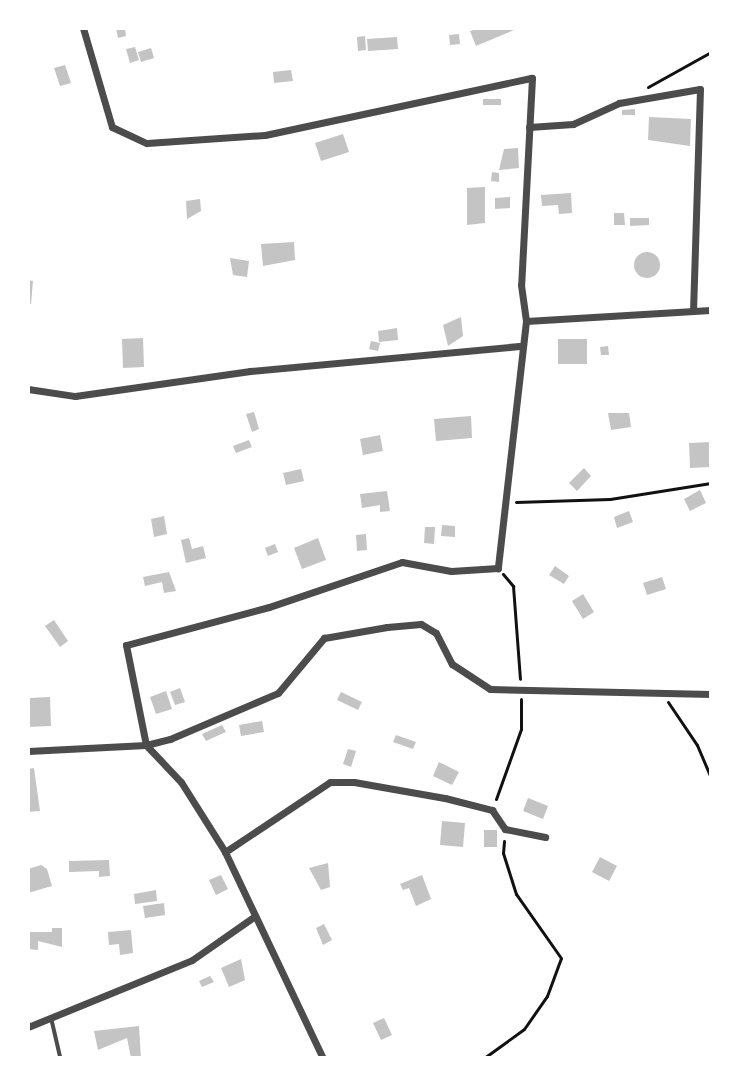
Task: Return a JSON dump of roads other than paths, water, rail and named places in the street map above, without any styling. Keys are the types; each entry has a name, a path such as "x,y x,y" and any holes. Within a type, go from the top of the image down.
{"street":[{"path":"83,28 112,127 147,143 265,135 532,78 521,285 526,321 509,502 498,568 451,571 402,562 269,607 126,645 146,745 181,782 225,852 323,1058"},
{"path":"529,127 573,124 619,103 700,89 693,311"},
{"path":"526,321 711,310"},
{"path":"28,389 75,396 250,371 522,346"},
{"path":"28,751 146,745 170,739 278,693 324,638 421,624 436,633 452,664 467,678 490,689 521,693 711,694"},
{"path":"225,852 330,782 354,782 492,810 505,829 545,837"},
{"path":"28,1027 52,1022 192,960 255,916"}],"lane":[{"path":"52,1022 60,1058"}]}
